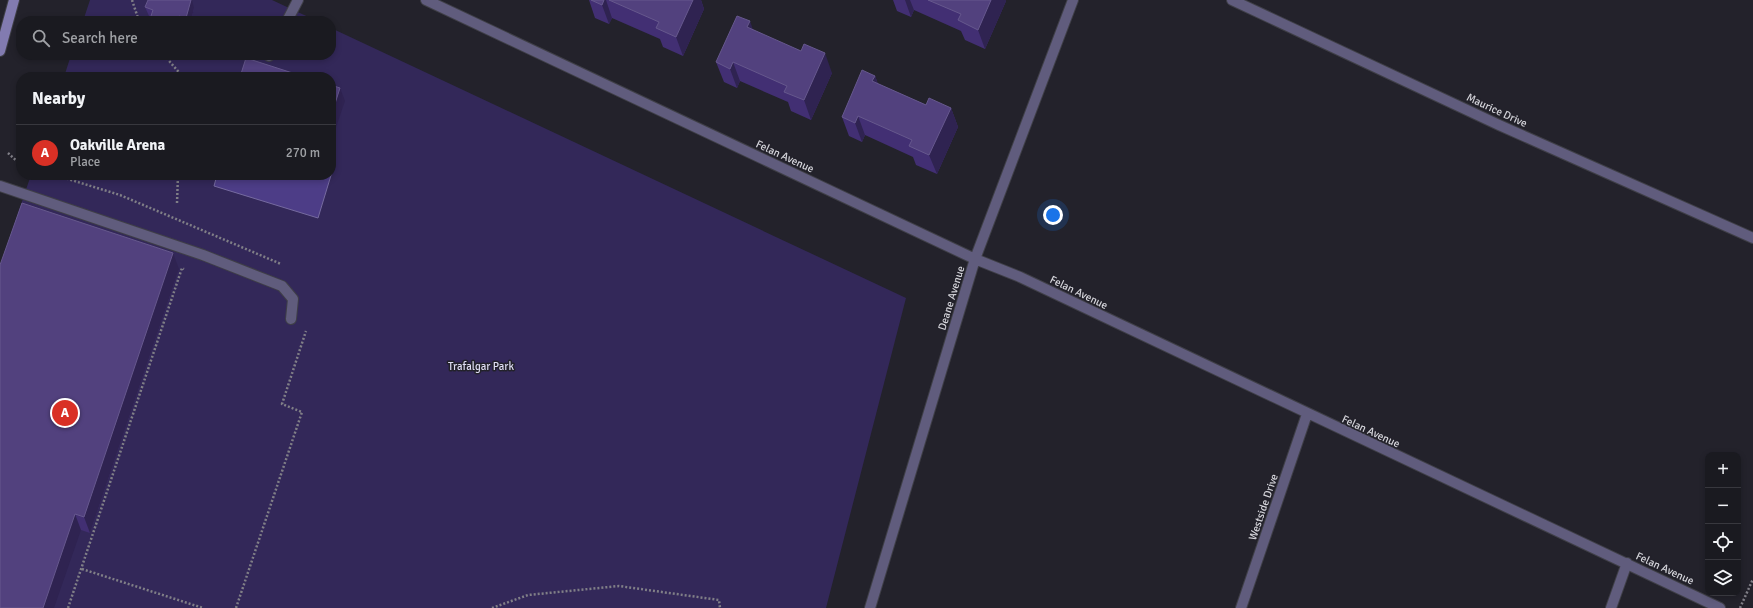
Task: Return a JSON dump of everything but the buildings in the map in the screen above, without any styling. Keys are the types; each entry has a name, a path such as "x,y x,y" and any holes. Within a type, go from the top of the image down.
{"main road":[{"path":"0,51 14,0"}],"street":[{"path":"290,16 298,0"},
{"name":"Felan Avenue","path":"426,0 975,259 1020,277 1720,608"},
{"name":"Deane Avenue","path":"870,608 975,259 1072,0"},
{"name":"Maurice Drive","path":"1232,0 1499,125 1753,238"},
{"path":"0,186 203,255 282,286 293,299 291,320"},
{"name":"Westside Drive","path":"1241,608 1307,414"},
{"path":"1611,608 1627,563"}],"path":[{"path":"132,0 137,16"},
{"path":"168,60 179,72"},
{"path":"8,153 16,160"},
{"path":"71,180 120,195 285,266"},
{"path":"176,203 178,180"},
{"path":"203,255 210,234"},
{"path":"68,608 182,268 187,270"},
{"path":"236,608 302,412 282,404 308,324"},
{"path":"81,569 203,608"},
{"path":"1740,608 1753,579"},
{"path":"492,608 528,595 618,586 719,600 720,608"}],"green space":[{"path":"90,0 272,0 306,16 85,16"},
{"name":"Trafalgar Park","path":"336,30 906,298 826,608 0,608 0,266 29,180 336,180 336,72 66,72 69,60 336,60"}],"shaded area":[{"path":"216,180 330,180 318,218 214,186"}],"place":[{"name":"Oakville Arena","path":"65,413"}]}
